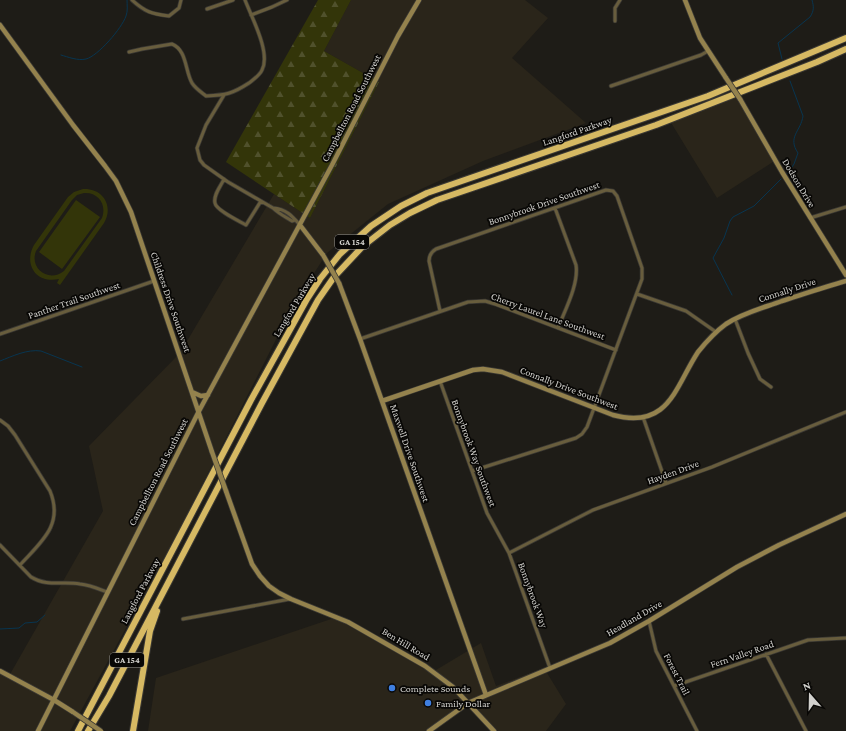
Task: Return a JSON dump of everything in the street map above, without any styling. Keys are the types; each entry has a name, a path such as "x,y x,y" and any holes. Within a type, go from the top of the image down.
{"highway":[{"name":"Langford Parkway","path":"78,731 251,400 307,299 328,268 352,242 386,216 427,193 708,96 846,38"},
{"name":"Langford Parkway","path":"88,731 109,696 166,589 208,504 309,315 334,277 349,260 377,234 410,213 437,200 653,126 817,62 846,49"},
{"path":"133,731 150,631 166,589"}],"street":[{"path":"132,0 140,8 152,14 169,16 179,8 181,0"},
{"path":"207,9 233,0"},
{"path":"129,52 142,48 172,44 181,52 192,83 206,96 224,95 235,92 254,79 262,71 265,57 260,39 245,0"},
{"path":"251,15 287,0"},
{"name":"Campbellton Road Southwest","path":"38,731 199,411 334,162 398,36 419,0"},
{"path":"615,21 615,8 620,0"},
{"name":"Dodson Drive","path":"685,0 693,24 708,51 740,99 782,172 846,275"},
{"name":"Childress Drive Southwest","path":"0,25 116,181 131,212 212,452 252,564 269,586 291,599"},
{"path":"611,86 701,55 708,51"},
{"path":"224,95 206,125 197,148 200,160 204,165 224,179 274,208 277,212 292,221 295,220 300,225"},
{"path":"224,179 214,201 216,206 246,226 261,201"},
{"name":"Bonnybrook Drive Southwest","path":"440,311 429,261 429,256 432,251 606,190 613,191 617,196 642,268 642,279 587,427 582,434 576,438 472,471"},
{"path":"810,218 846,207"},
{"path":"555,208 576,265 577,273 576,281 558,328"},
{"name":"Maxwell Drive Southwest","path":"300,225 323,255 339,283 486,695"},
{"name":"Panther Trail Southwest","path":"0,334 154,281"},
{"name":"Connally Drive","path":"735,319 752,311 846,281"},
{"path":"637,294 686,311 716,332"},
{"name":"Cherry Laurel Lane Southwest","path":"360,339 468,302 485,301 616,350"},
{"path":"735,319 760,379 771,387"},
{"name":"Connally Drive Southwest","path":"382,401 473,370 493,370 621,417 643,417 658,411 671,400 698,353 716,332 735,319"},
{"name":"Bonnybrook Way Southwest","path":"440,381 487,513 496,530"},
{"path":"192,392 201,396 208,395"},
{"name":"Hayden Drive","path":"509,553 593,510 712,467 846,412"},
{"path":"643,417 666,484"},
{"path":"0,420 8,426 15,435 50,491 54,500 54,521 49,533 20,565"},
{"name":"Headland Drive","path":"429,731 468,703 610,643 737,567 779,545 846,514"},
{"name":"Bonnybrook Way","path":"496,530 509,553 550,668"},
{"path":"0,545 32,577 42,582 52,584 80,583 108,592"},
{"path":"183,619 291,599"},
{"name":"Ben Hill Road","path":"291,599 346,620 414,659 439,676 468,703 494,731"},
{"name":"Forest Trail","path":"649,621 656,651 697,731"},
{"name":"Fern Valley Road","path":"674,686 808,640 846,638"},
{"path":"766,654 806,731"},
{"path":"0,671 54,700 101,731"}],"shaded area":[{"path":"351,0 525,0 548,18 512,58 586,123 483,161 388,204 327,253 293,306 176,536 70,731 0,731 0,671 9,676 103,511 89,446 180,353 274,194 310,218 379,82 324,51"},
{"path":"740,96 776,160 717,198 670,121"},
{"path":"334,618 436,670 481,643 496,686 544,668 566,704 546,731 498,731 470,704 431,731 148,731 156,678"}],"green space":[{"path":"318,0 351,0 324,51 379,82 310,218 226,162"},
{"path":"83,189 90,189 101,195 105,199 107,205 107,217 60,285 57,283 59,279 44,279 34,271 31,266 31,252 34,245 68,197 74,192","holes":["89,193 100,200 103,208 102,218 64,271 58,274 47,275 42,272 35,263 36,251 72,200 77,195"]},
{"path":"76,200 100,217 62,269 39,252"}],"waterway":[{"path":"61,55 80,60 91,57 97,53 109,41 124,21 127,12 127,0"},
{"path":"782,59 778,43 810,17 813,9 812,0"},
{"path":"787,174 794,164 798,153 795,147 794,138 803,116 790,81"},
{"path":"732,295 713,258 733,217 754,206 781,179"},
{"path":"0,361 25,352 41,351 82,367"},
{"path":"0,629 19,628 25,623 37,622 45,615"}],"place":[{"name":"Complete Sounds","path":"392,688"},
{"name":"Family Dollar","path":"428,703"}]}
